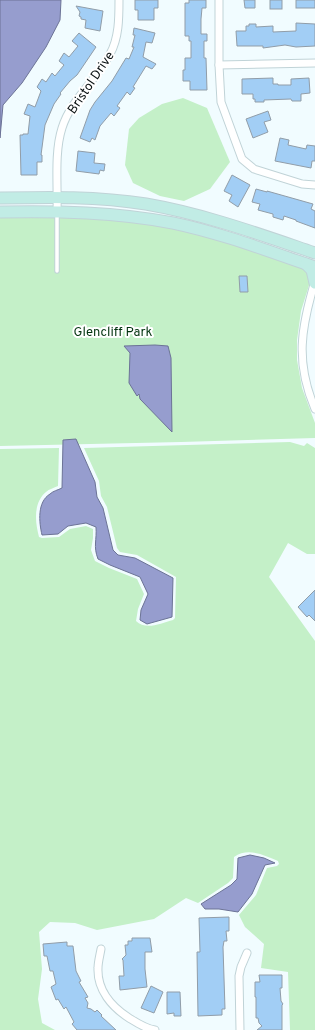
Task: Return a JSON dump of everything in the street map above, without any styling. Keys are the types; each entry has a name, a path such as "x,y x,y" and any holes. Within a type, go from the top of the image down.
{"street":[{"name":"Bristol Drive","path":"57,211 58,157 61,129 74,104 111,53 116,40 118,27 119,0"},
{"path":"219,0 219,65 221,102 242,159 254,169 302,184 315,185"},
{"path":"219,65 315,64"},
{"path":"0,198 57,196 109,199 174,210 224,222 314,254"},
{"path":"0,212 57,211 107,214 174,223 240,241 315,267"},
{"path":"240,241 251,241 306,259 314,254"},
{"path":"304,263 312,270 315,282 304,323 302,356 307,387 315,409"},
{"path":"101,949 97,968 101,988 105,996 123,1015 139,1025 155,1030"},
{"path":"240,1030 240,976 241,967 247,953"}],"lane":[{"path":"57,211 57,271"}],"green space":[{"path":"183,98 207,108 230,162 210,189 184,201 160,196 133,183 125,165 129,129 139,118 162,104"},
{"name":"Glencliff Park","path":"0,215 75,215 175,227 241,246 307,270 310,282 301,311 297,340 297,360 302,388 315,423 315,438 0,446"},
{"path":"290,442 304,446 307,443 315,448 315,554 307,554 288,543 269,577 315,641 315,1030 290,1030 288,972 261,968 264,944 245,927 239,915 256,895 267,868 277,866 279,864 278,861 267,856 250,852 239,854 234,857 233,878 228,883 198,903 186,898 154,919 97,930 75,923 50,922 39,932 42,969 38,999 42,1023 55,1030 0,1030 0,449 59,448 58,486 50,489 42,496 37,507 36,519 39,537 59,537 70,529 86,526 93,529 91,550 95,561 137,579 144,594 138,609 136,621 140,624 149,626 173,620 175,618 176,577 137,555 120,552 117,548 107,507 101,496 99,481 84,448"}],"water":[{"path":"0,0 61,0 60,20 46,47 22,83 3,105 0,138"},
{"path":"124,346 168,346 171,358 172,432 140,399 139,394 137,396 129,383 130,353"},
{"path":"76,439 95,482 97,497 103,508 113,550 118,555 135,558 173,578 172,617 147,624 140,620 141,610 148,594 140,577 98,559 95,547 96,527 86,523 68,526 58,534 42,535 40,513 43,502 51,493 62,488 63,440"},
{"path":"250,855 264,858 275,863 265,865 252,894 238,912 219,909 205,909 201,904 231,885 237,879 238,858"}],"building":[{"path":"135,0 158,0 158,8 154,8 154,20 138,20 138,10 135,10"},
{"path":"189,0 206,0 206,8 202,8 201,34 207,34 207,41 204,41 204,58 206,58 207,90 190,90 190,81 183,81 185,58 191,58 191,41 189,41 189,36 185,36 185,3 189,3"},
{"path":"244,0 255,0 255,8 245,8"},
{"path":"270,0 282,0 282,9 270,9"},
{"path":"296,0 315,0 315,8 296,8"},
{"path":"76,6 103,11 100,31 85,28 86,20 81,19 79,16 80,12"},
{"path":"296,23 315,24 315,46 296,47 285,45 263,48 263,46 237,46 236,31 246,31 246,26 249,26 249,24 256,24 256,27 273,26 273,32 296,31"},
{"path":"134,28 155,33 152,43 146,42 143,57 156,64 152,69 146,66 133,87 135,88 130,95 127,92 117,106 120,108 114,116 111,113 100,126 95,140 92,138 90,142 80,138 90,110 112,81 126,58 129,59 134,47 132,47 135,35 133,35"},
{"path":"79,33 96,47 77,75 60,93 61,94 54,104 45,125 41,155 42,162 37,162 37,175 21,175 20,135 28,134 30,116 24,114 28,104 35,107 41,91 37,87 42,79 46,82 52,73 55,76 64,65 59,61 64,53 69,57 78,46 72,41"},
{"path":"273,78 273,84 291,85 291,79 309,78 310,93 301,94 301,101 292,101 291,99 264,100 264,102 255,102 255,99 253,99 253,94 242,94 242,79"},
{"path":"268,111 271,120 264,122 268,132 253,138 246,119"},
{"path":"280,138 289,140 288,145 306,149 307,145 315,146 315,161 312,161 311,168 275,161"},
{"path":"78,151 95,153 94,163 105,164 104,171 100,170 99,174 76,171"},
{"path":"232,175 250,185 238,207 229,201 232,195 224,191"},
{"path":"256,189 313,204 311,209 315,211 315,228 284,216 283,220 273,217 273,214 258,210 260,204 252,202"},
{"path":"239,276 247,276 248,292 240,292"},
{"path":"315,590 315,621 309,615 307,617 298,607"},
{"path":"229,917 229,931 226,931 227,941 224,941 223,947 225,1009 222,1009 222,1015 198,1016 197,952 200,952 199,918"},
{"path":"132,938 150,938 152,952 145,952 147,987 120,990 119,976 124,976 122,959 126,955 125,945 128,945 128,941 132,941"},
{"path":"67,942 67,946 73,946 76,971 81,981 79,982 88,997 85,998 88,1003 87,1008 95,1012 97,1010 102,1015 101,1016 116,1030 77,1030 72,1024 74,1022 66,1007 64,1009 58,999 56,1000 51,987 56,984 53,971 50,971 47,956 44,956 43,944"},
{"path":"259,975 282,975 282,988 280,988 281,1001 283,1004 282,1030 257,1030 262,1026 259,1023 258,1018 256,1018 255,982 260,982"},
{"path":"151,986 163,992 154,1013 141,1008"},
{"path":"167,992 180,992 181,1016 174,1016 174,1013 167,1014"}]}
